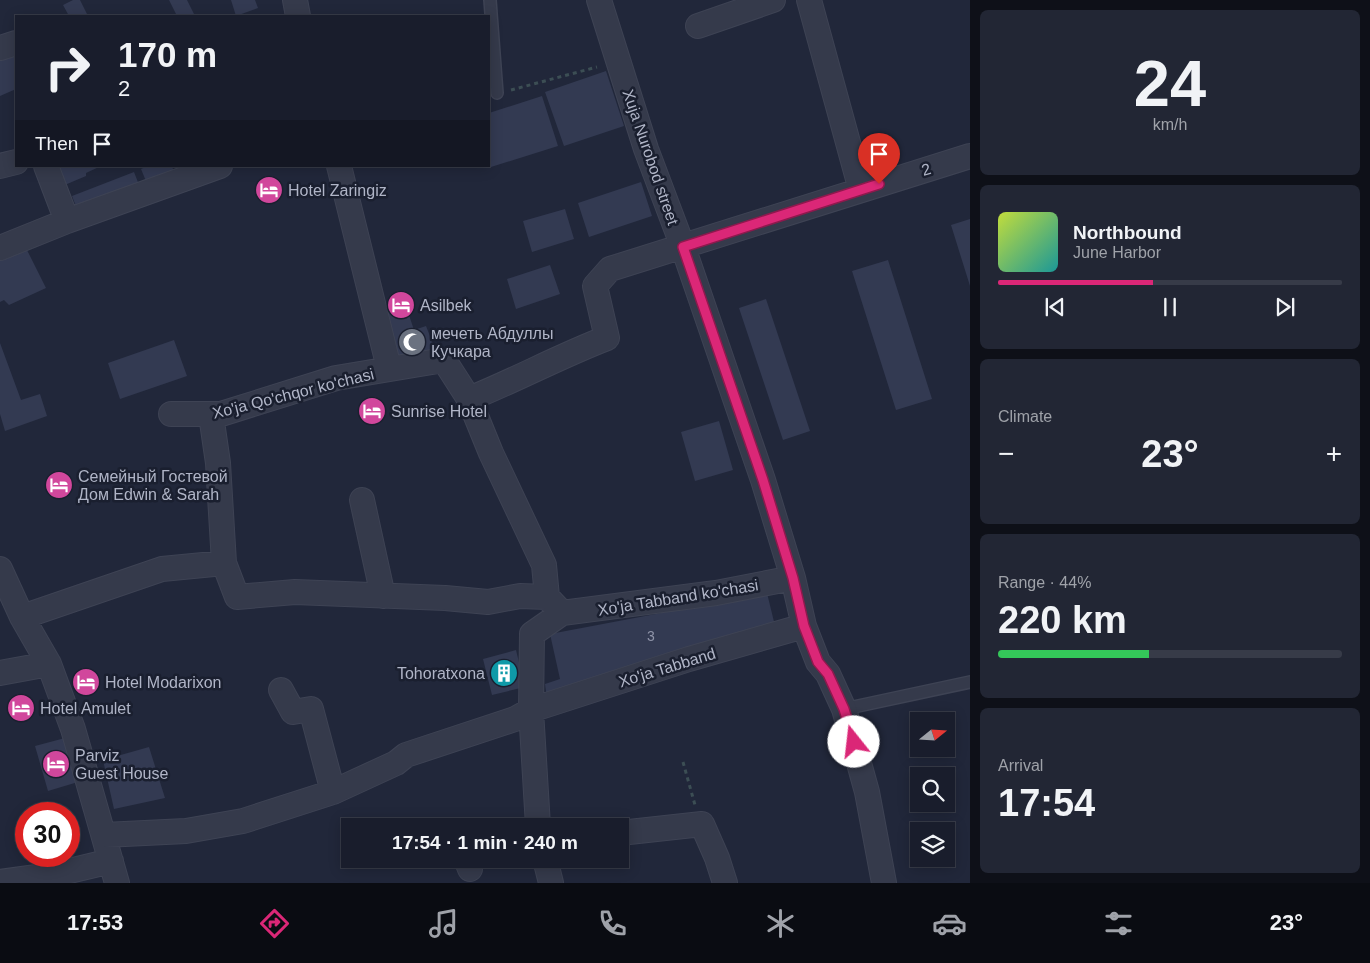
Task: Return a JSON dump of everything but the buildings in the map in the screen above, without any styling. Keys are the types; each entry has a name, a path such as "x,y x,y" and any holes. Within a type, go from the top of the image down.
{"street":[{"path":"295,0 298,15"},
{"name":"Xuja Nurobod street","path":"599,0 646,149 683,247 763,480 793,578 804,626 818,662 828,674 844,709 867,792 884,883"},
{"path":"698,26 773,0"},
{"path":"810,0 861,190"},
{"path":"0,48 15,43"},
{"name":"2","path":"469,398 522,377 573,351 607,338 595,286 610,269 970,156"},
{"path":"0,166 15,162"},
{"path":"46,167 67,221"},
{"path":"0,248 67,221 217,167"},
{"path":"339,167 389,368"},
{"name":"Xo'ja Qo'chqor ko'chasi","path":"171,414 211,415 229,412 336,378 444,360 469,398"},
{"path":"469,398 491,454 544,565 555,605 532,634 531,710 536,818"},
{"path":"22,617 162,569 224,563 218,463 211,415"},
{"path":"362,500 383,596"},
{"name":"Xo'ja Tabband ko'chasi","path":"224,563 237,597 295,592 488,602 520,596 555,605 716,593 793,578"},
{"path":"0,570 22,617 49,664 72,729 118,883"},
{"name":"Xo'ja Tabband","path":"104,835 186,831 243,821 333,792 396,763 406,755 515,719 531,710 688,659 804,626"},
{"path":"0,673 49,664"},
{"path":"281,690 293,712 311,709 333,792"},
{"path":"629,832 702,824 717,858 725,883"},
{"path":"0,882 57,874 111,860"},
{"path":"547,868 551,883"}],"lane":[{"path":"490,0 497,93"},
{"path":"844,709 970,682"}],"path":[{"path":"497,93 618,61"},
{"path":"683,762 702,824"}],"place":[{"name":"Hotel Zaringiz","path":"269,190"},
{"name":"Asilbek","path":"401,305"},
{"name":"мечеть Абдуллы Кучкара","path":"412,342"},
{"name":"Sunrise Hotel","path":"372,411"},
{"name":"Семейный Гостевой Дом Edwin & Sarah","path":"59,485"},
{"name":"Tohoratxona","path":"504,673"},
{"name":"Hotel Modarixon","path":"86,682"},
{"name":"Hotel Amulet","path":"21,708"},
{"name":"Parviz Guest House","path":"56,764"}],"route":[{"path":"854,742 844,709 828,674 818,662 804,626 793,578 763,480 683,247 879,184"}]}
